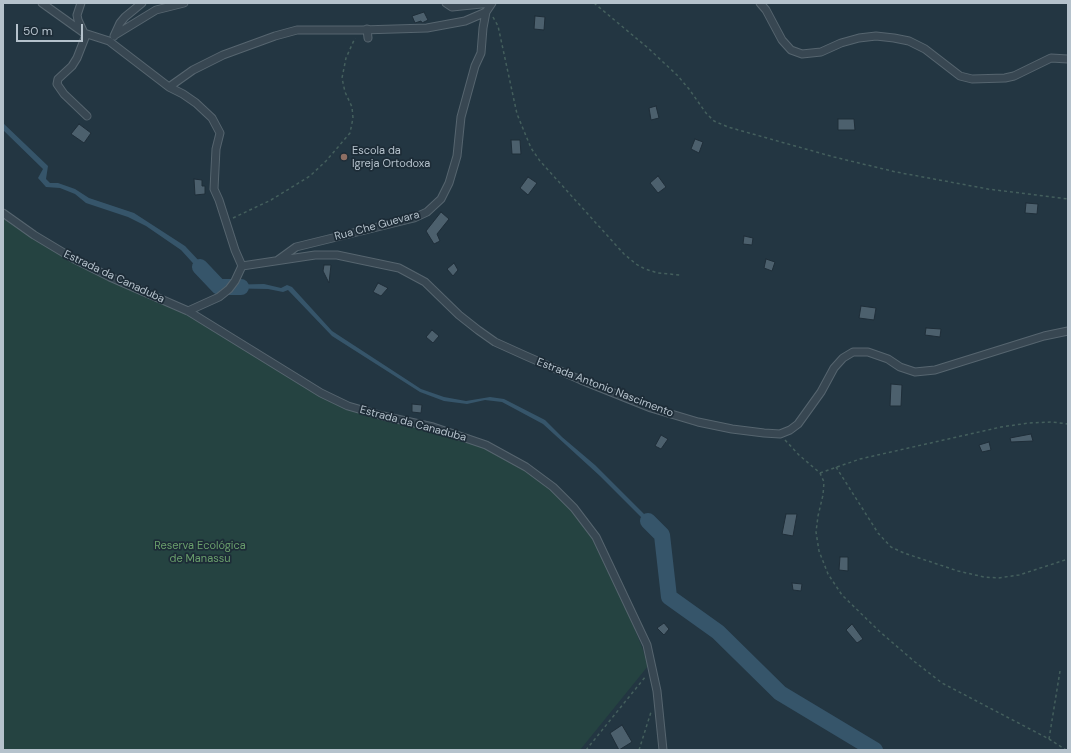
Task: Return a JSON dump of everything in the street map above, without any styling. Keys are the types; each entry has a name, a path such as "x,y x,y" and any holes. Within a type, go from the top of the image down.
{"street":[{"path":"42,3 85,34 109,41 169,87 196,103 212,118 220,133 216,149 214,189 242,266 235,281 229,289 219,297 188,311"},
{"path":"81,3 77,15 85,34 77,58 72,66 58,79 57,84 64,94 88,116"},
{"path":"115,35 120,23 125,17 142,3"},
{"path":"109,41 115,35 156,10 184,3"},
{"path":"446,3 452,7 491,3"},
{"name":"Rua Che Guevara","path":"276,261 296,247 414,218 427,212 441,199 449,183 457,156 461,117 475,66 481,53 486,12 491,3"},
{"path":"760,3 766,10 782,40 791,50 802,54 821,52 841,43 859,38 876,36 894,38 909,42 924,49 960,76 972,79 1005,78 1014,76 1051,58 1068,59"},
{"path":"169,87 194,70 223,55 275,36 297,30 427,28 465,21 486,12"},
{"path":"365,30 368,38"},
{"name":"Estrada da Canaduba","path":"3,213 34,235 74,259 110,277 188,311 322,393 348,406 383,416 433,427 486,444 526,467 553,487 574,508 596,537 647,645 657,691 663,750"},
{"name":"Estrada Antonio Nascimento","path":"242,266 315,255 337,255 399,268 425,282 459,315 495,342 580,380 651,408 698,422 732,429 780,434"},
{"path":"780,434 790,430 798,424 821,392 834,368 843,358 853,352 868,352 888,359 900,367 915,372 935,370 1044,336 1068,331"}],"path":[{"path":"594,3 608,13 666,63 706,113 714,120 728,127 822,154 890,171 988,189 1068,199"},
{"path":"486,12 493,17 498,26 517,114 528,141 540,161 624,254 636,264 645,270 658,273 680,274"},
{"path":"225,221 271,200 310,176 326,161 350,133 353,118 352,107 345,92 342,78 346,58 357,33 365,30"},
{"path":"820,473 888,452 1001,427 1029,423 1052,422 1068,424"},
{"path":"780,434 790,446 820,473 824,482 824,495 818,516 816,532 819,551 828,574 842,595 879,631 942,683 1049,739 1066,750"},
{"path":"836,467 882,537 891,547 904,553 958,571 984,577 998,578 1019,575 1068,559"},
{"path":"586,750 652,668"},
{"path":"1049,739 1060,671"},
{"path":"640,750 653,706"}],"green space":[{"name":"Reserva Ecológica de Manassu","path":"3,216 32,237 188,313 317,394 487,447 552,489 573,511 593,538 622,599 642,647 648,666 580,750 3,750"}],"water":[{"path":"3,123 48,166 46,179 50,183 58,183 75,189 89,198 134,213 185,246 217,280 212,284 181,250 146,226 128,217 86,203 75,194 60,188 46,187 38,178 43,169 3,130"},
{"path":"264,284 281,288 287,285 292,287 332,331 421,389 444,397 466,401 490,397 504,399 545,420 562,437 595,465 665,535 661,537 600,476 543,424 502,402 485,400 467,404 444,401 420,392 332,336 288,290 283,292 268,289 215,288 222,285"}],"building":[{"path":"424,12 428,20 422,23 421,21 415,23 412,16"},
{"path":"535,16 545,17 544,30 534,29"},
{"path":"656,106 659,118 651,120 649,108"},
{"path":"838,119 854,119 855,130 838,130"},
{"path":"79,124 91,133 84,143 71,134"},
{"path":"695,139 703,142 699,153 691,149"},
{"path":"511,140 520,140 521,154 512,154"},
{"path":"658,176 666,187 658,193 650,183"},
{"path":"528,177 537,183 528,195 520,188"},
{"path":"194,179 202,180 202,186 205,186 205,194 195,195"},
{"path":"1026,203 1038,204 1037,214 1025,213"},
{"path":"441,212 449,219 437,234 440,241 434,244 426,231"},
{"path":"744,236 753,238 752,245 743,244"},
{"path":"766,259 775,262 772,271 764,268"},
{"path":"454,263 458,270 453,276 447,269"},
{"path":"324,265 331,265 329,283 323,271"},
{"path":"378,283 388,288 381,296 373,292"},
{"path":"861,306 876,308 874,320 859,318"},
{"path":"926,328 941,329 940,337 925,335"},
{"path":"432,330 439,336 433,343 426,337"},
{"path":"891,384 902,385 901,406 890,406"},
{"path":"412,404 422,405 421,413 412,412"},
{"path":"1031,434 1033,441 1011,442 1010,438"},
{"path":"661,435 668,439 661,449 655,446"},
{"path":"989,442 991,450 982,452 979,445"},
{"path":"786,514 797,514 793,536 782,534"},
{"path":"840,557 848,557 848,571 839,570"},
{"path":"792,583 802,584 801,591 793,590"},
{"path":"664,623 669,629 664,635 657,628"},
{"path":"852,624 863,639 857,643 846,630"},
{"path":"622,725 632,742 619,750 610,733"}],"waterway":[{"path":"200,267 219,287 241,287"},
{"path":"648,521 662,535 669,597 718,632 780,693 875,750"}],"place":[{"name":"Escola da Igreja Ortodoxa","path":"344,157"}]}
